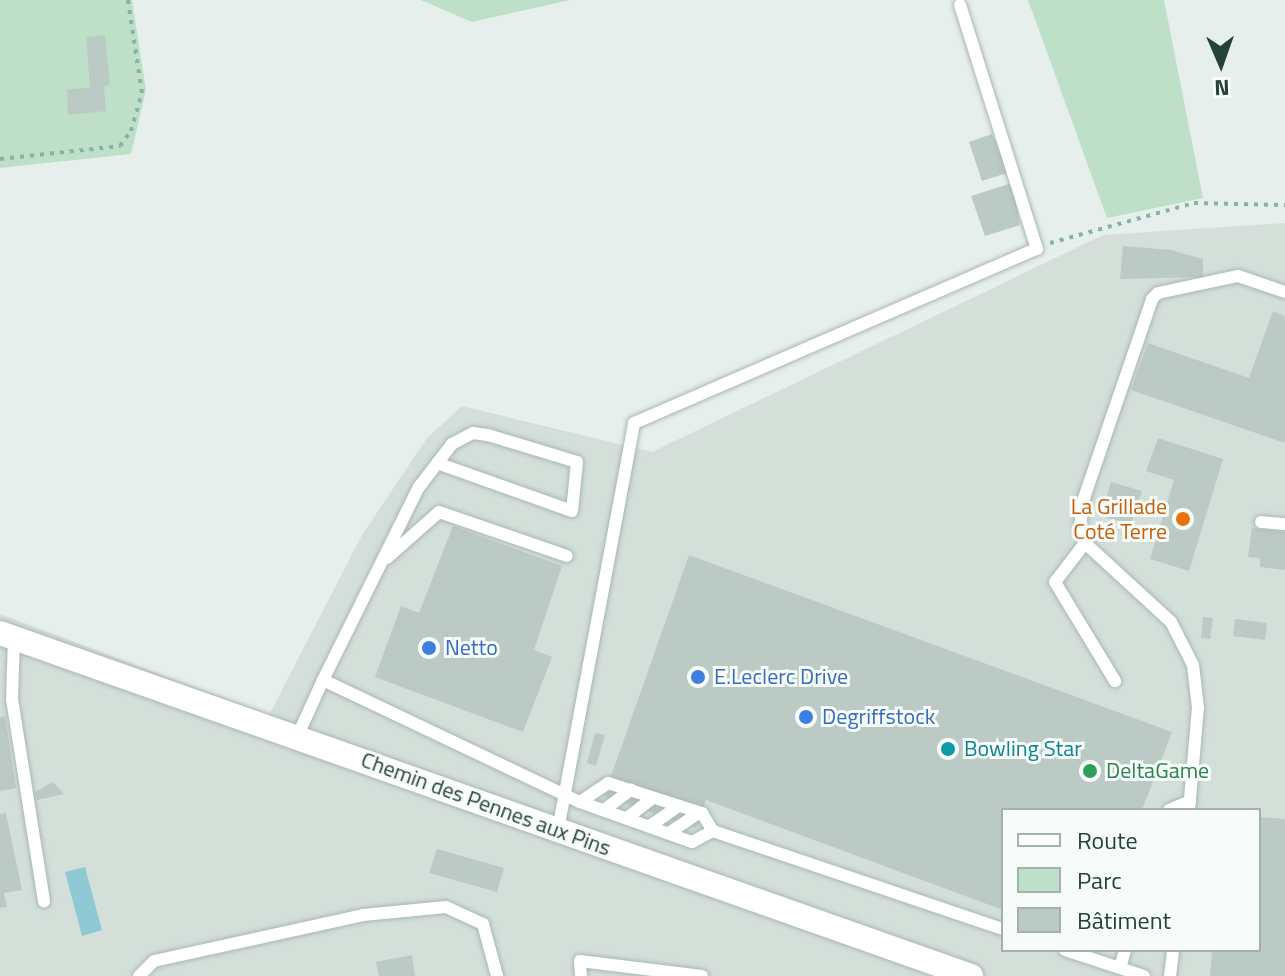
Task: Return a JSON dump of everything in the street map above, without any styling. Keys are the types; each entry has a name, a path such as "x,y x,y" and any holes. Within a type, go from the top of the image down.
{"street":[{"name":"Chemin des Pennes aux Pins","path":"7,635 971,976"}],"lane":[{"path":"558,830 567,797 634,423 1037,249 960,5"},
{"path":"1189,805 1198,708 1193,665 1171,622 1085,543 1080,527 1087,483 1152,299 1158,293 1238,276 1285,292"},
{"path":"297,737 419,487 437,463 452,444 473,433 577,462 572,511 437,463"},
{"path":"379,565 439,512 567,556"},
{"path":"1261,522 1285,524"},
{"path":"1085,543 1055,582 1115,681"},
{"path":"7,635 12,699 44,901"},
{"path":"323,680 567,797 692,842 713,831"},
{"path":"580,802 608,783 699,813 713,831 1001,928"},
{"path":"604,810 631,790"},
{"path":"627,818 653,798"},
{"path":"650,826 679,806"},
{"path":"669,833 699,813"},
{"path":"139,976 154,961 363,915 446,907 483,924 497,976"},
{"path":"1071,952 1144,976"},
{"path":"1120,968 1124,952"},
{"path":"1170,976 1173,952"},
{"path":"581,976 580,961 702,976"}],"path":[{"path":"0,159 120,146 131,131 142,93 128,0"},
{"path":"1037,249 1194,203 1285,205"}],"shaded area":[{"path":"1285,223 1285,976 0,976 0,614 269,715 362,535 427,438 462,406 652,452 1103,235"}],"green space":[{"path":"0,0 132,0 146,90 131,154 0,168"},
{"path":"421,0 570,0 472,22"},
{"path":"1028,0 1164,0 1203,198 1107,218"}],"water":[{"path":"85,867 102,930 82,936 65,872"}],"building":[{"path":"105,35 110,85 104,87 106,111 68,115 67,89 90,88 86,37"},
{"path":"992,134 1010,172 982,181 969,142"},
{"path":"1012,183 1020,225 985,236 971,196"},
{"path":"1123,246 1171,250 1203,259 1203,277 1120,279"},
{"path":"1273,311 1285,316 1285,443 1131,390 1148,343 1249,378"},
{"name":"La Grillade Coté Terre","path":"1158,438 1223,459 1189,571 1150,559 1174,480 1146,471"},
{"path":"1111,482 1142,491 1131,524 1101,516"},
{"path":"453,526 562,566 534,650 552,657 523,732 375,677 401,606 419,613"},
{"path":"1252,528 1285,532 1285,570 1260,567 1260,558 1248,557"},
{"path":"689,555 1172,732 1143,808 1001,808 1001,909 706,800 696,828 604,796"},
{"path":"1203,617 1213,618 1210,639 1201,638"},
{"path":"1235,619 1267,623 1265,640 1233,636"},
{"path":"5,716 16,788 0,791 0,717"},
{"path":"595,733 605,735 596,766 587,763"},
{"path":"53,782 64,794 37,800 35,792"},
{"path":"6,813 22,890 4,893 7,907 0,908 0,814"},
{"path":"1261,817 1285,819 1285,976 1210,976 1212,952 1261,952"},
{"path":"437,849 504,868 497,892 429,873"},
{"path":"412,955 415,976 379,976 376,962"}],"place":[{"name":"La Grillade Coté Terre","path":"1183,519"},
{"name":"Netto","path":"429,648"},
{"name":"E.Leclerc Drive","path":"698,677"},
{"name":"Degriffstock","path":"806,717"},
{"name":"Bowling Star","path":"948,749"},
{"name":"DeltaGame","path":"1090,771"}]}
